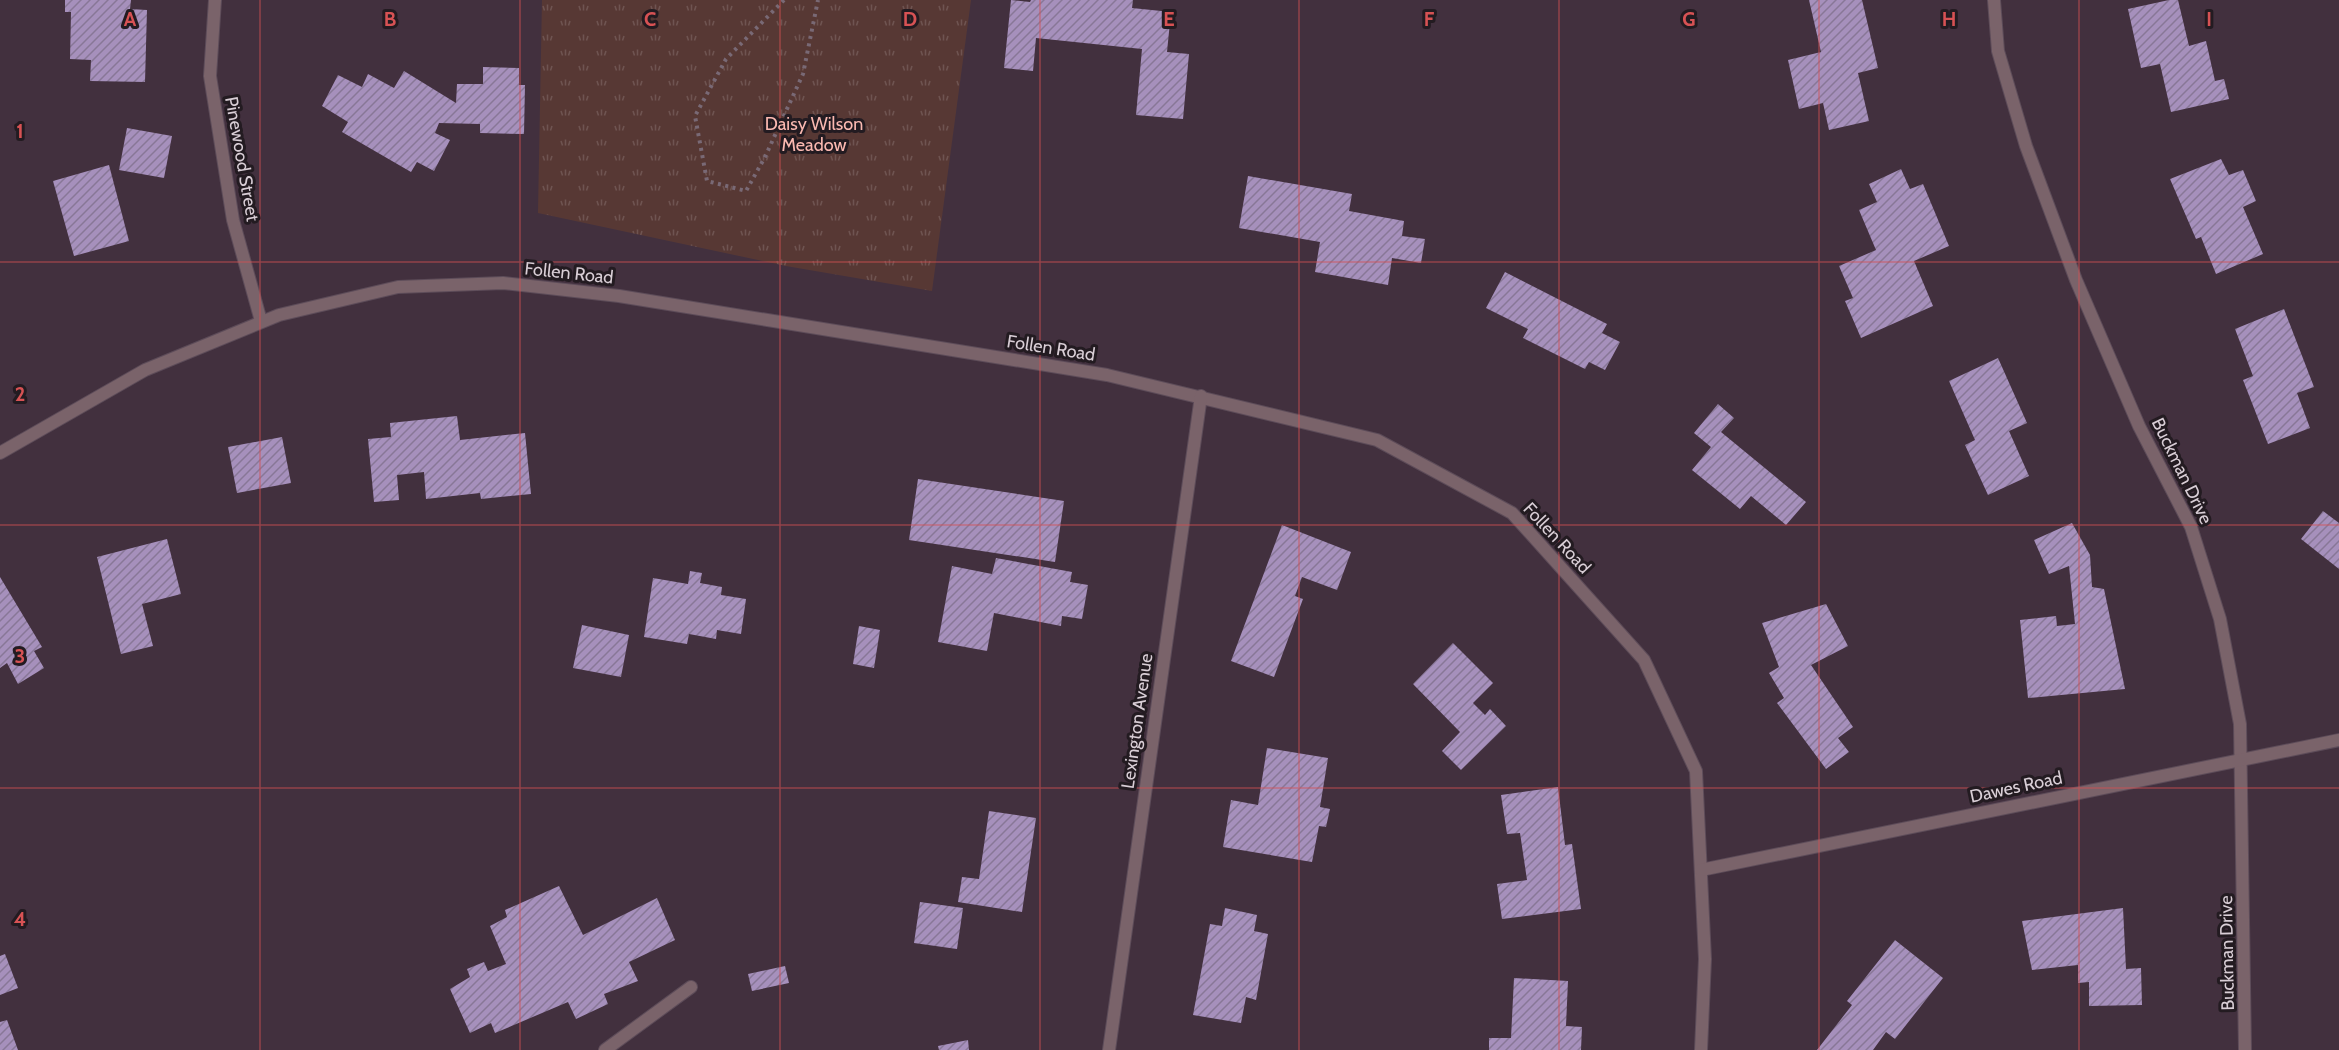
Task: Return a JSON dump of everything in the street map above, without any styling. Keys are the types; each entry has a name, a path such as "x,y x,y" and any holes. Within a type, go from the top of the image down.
{"street":[{"name":"Pinewood Street","path":"215,0 210,76 233,220 261,321"},
{"name":"Buckman Drive","path":"1994,0 1998,51 2030,157 2076,280 2139,426 2191,527 2220,619 2240,724 2245,1050"},
{"name":"Follen Road","path":"0,453 145,370 261,321 398,287 503,284 619,296 1107,375 1377,440 1512,513 1644,660 1696,771 1705,959 1701,1050"},
{"name":"Lexington Avenue","path":"1109,1050 1201,396"},
{"name":"Dawes Road","path":"1701,870 2339,740"},
{"path":"605,1050 691,987"}],"path":[{"path":"784,0 726,59 695,116 707,181 746,191 765,157 803,74 818,0"}],"green space":[{"name":"Daisy Wilson Meadow","path":"542,0 971,0 932,291 786,266 538,213"}],"building":[{"path":"65,0 131,0 130,9 147,10 145,82 90,81 91,60 70,59 71,12 65,12"},
{"path":"1011,0 1030,2 1031,0 1133,0 1132,8 1171,12 1167,52 1189,54 1183,119 1136,115 1142,49 1036,38 1033,71 1004,68"},
{"path":"1809,0 1862,0 1878,68 1858,73 1869,121 1829,130 1823,103 1799,109 1788,60 1821,52"},
{"path":"2178,0 2189,46 2206,41 2215,81 2224,79 2229,99 2171,112 2160,64 2141,68 2128,9"},
{"path":"483,67 519,68 519,85 525,85 524,134 480,133 480,124 439,123 435,133 450,140 434,171 417,162 411,172 342,132 348,122 322,106 338,75 362,87 368,74 394,88 404,71 456,103 457,84 483,84"},
{"path":"127,128 172,136 164,178 119,170"},
{"path":"2221,159 2229,175 2243,170 2256,201 2243,207 2263,254 2216,274 2201,237 2196,239 2170,179"},
{"path":"109,165 129,241 74,256 53,181"},
{"path":"1901,169 1910,189 1923,184 1949,246 1914,261 1933,306 1861,338 1845,301 1853,298 1839,266 1876,250 1859,210 1877,202 1869,184"},
{"path":"1248,176 1352,194 1349,211 1404,221 1402,236 1425,239 1421,263 1392,258 1388,285 1315,272 1320,242 1239,228"},
{"path":"1505,272 1607,324 1602,333 1620,342 1605,370 1589,362 1585,369 1523,338 1528,329 1486,308"},
{"path":"2284,309 2314,387 2297,393 2310,428 2268,444 2243,380 2253,376 2235,329"},
{"path":"1998,358 2027,423 2009,431 2029,476 1988,495 1965,445 1975,440 1949,381"},
{"path":"1718,404 1734,418 1721,432 1806,502 1786,525 1751,496 1740,509 1692,470 1711,447 1694,433"},
{"path":"457,416 460,440 525,433 531,494 481,499 480,493 426,499 424,472 397,475 399,500 374,502 368,439 391,437 390,423"},
{"path":"282,437 291,483 237,493 228,447"},
{"path":"918,479 1064,501 1055,562 909,540"},
{"path":"2323,511 2339,523 2339,569 2301,539"},
{"path":"2072,523 2090,555 2092,587 2104,589 2125,689 2028,698 2020,620 2056,616 2057,626 2075,624 2069,566 2049,574 2034,540"},
{"path":"1282,525 1351,552 1337,590 1302,577 1295,596 1303,599 1274,677 1231,661"},
{"path":"167,539 181,594 142,604 153,646 121,654 97,557"},
{"path":"996,558 1072,572 1070,582 1088,585 1082,619 1062,616 1061,626 994,613 987,651 938,642 952,566 992,574"},
{"path":"690,571 702,573 700,583 722,587 721,595 746,599 741,634 717,630 716,639 689,634 687,644 644,637 653,578 688,584"},
{"path":"0,577 42,647 34,651 44,668 18,684 7,663 0,668"},
{"path":"1826,604 1848,646 1811,665 1853,727 1838,738 1849,752 1826,769 1777,703 1784,698 1769,673 1779,667 1762,623"},
{"path":"582,625 629,635 621,677 573,668"},
{"path":"859,626 880,630 874,668 853,664"},
{"path":"1453,643 1493,683 1473,703 1485,715 1490,709 1506,726 1461,770 1442,751 1460,732 1413,684"},
{"path":"1267,748 1328,758 1320,807 1330,809 1326,827 1319,826 1312,862 1223,847 1231,800 1258,805"},
{"path":"1558,787 1565,845 1572,844 1581,909 1502,919 1497,884 1527,880 1520,833 1507,834 1501,795"},
{"path":"989,811 1036,818 1022,912 958,902 962,877 979,879"},
{"path":"559,886 583,935 657,898 675,940 629,962 638,981 604,994 608,1004 576,1019 568,1002 495,1033 491,1023 470,1033 450,989 470,977 467,969 484,962 488,971 506,964 490,926 507,917 505,910"},
{"path":"920,902 963,908 957,949 914,943"},
{"path":"1225,908 1257,915 1254,931 1268,934 1256,1000 1246,997 1241,1023 1193,1015 1210,924 1222,926"},
{"path":"2123,908 2126,969 2141,968 2142,1005 2089,1006 2089,982 2078,983 2078,965 2032,970 2022,921"},
{"path":"1895,940 1943,978 1895,1039 1886,1032 1873,1050 1817,1050 1852,1005 1847,1001"},
{"path":"5,954 18,988 0,995 0,956"},
{"path":"785,966 789,983 752,991 748,974"},
{"path":"1514,978 1568,981 1566,1026 1582,1027 1581,1050 1489,1050 1489,1038 1511,1038"},
{"path":"7,1020 18,1050 0,1050 0,1022"},
{"path":"968,1040 969,1050 939,1050 938,1046"}]}
